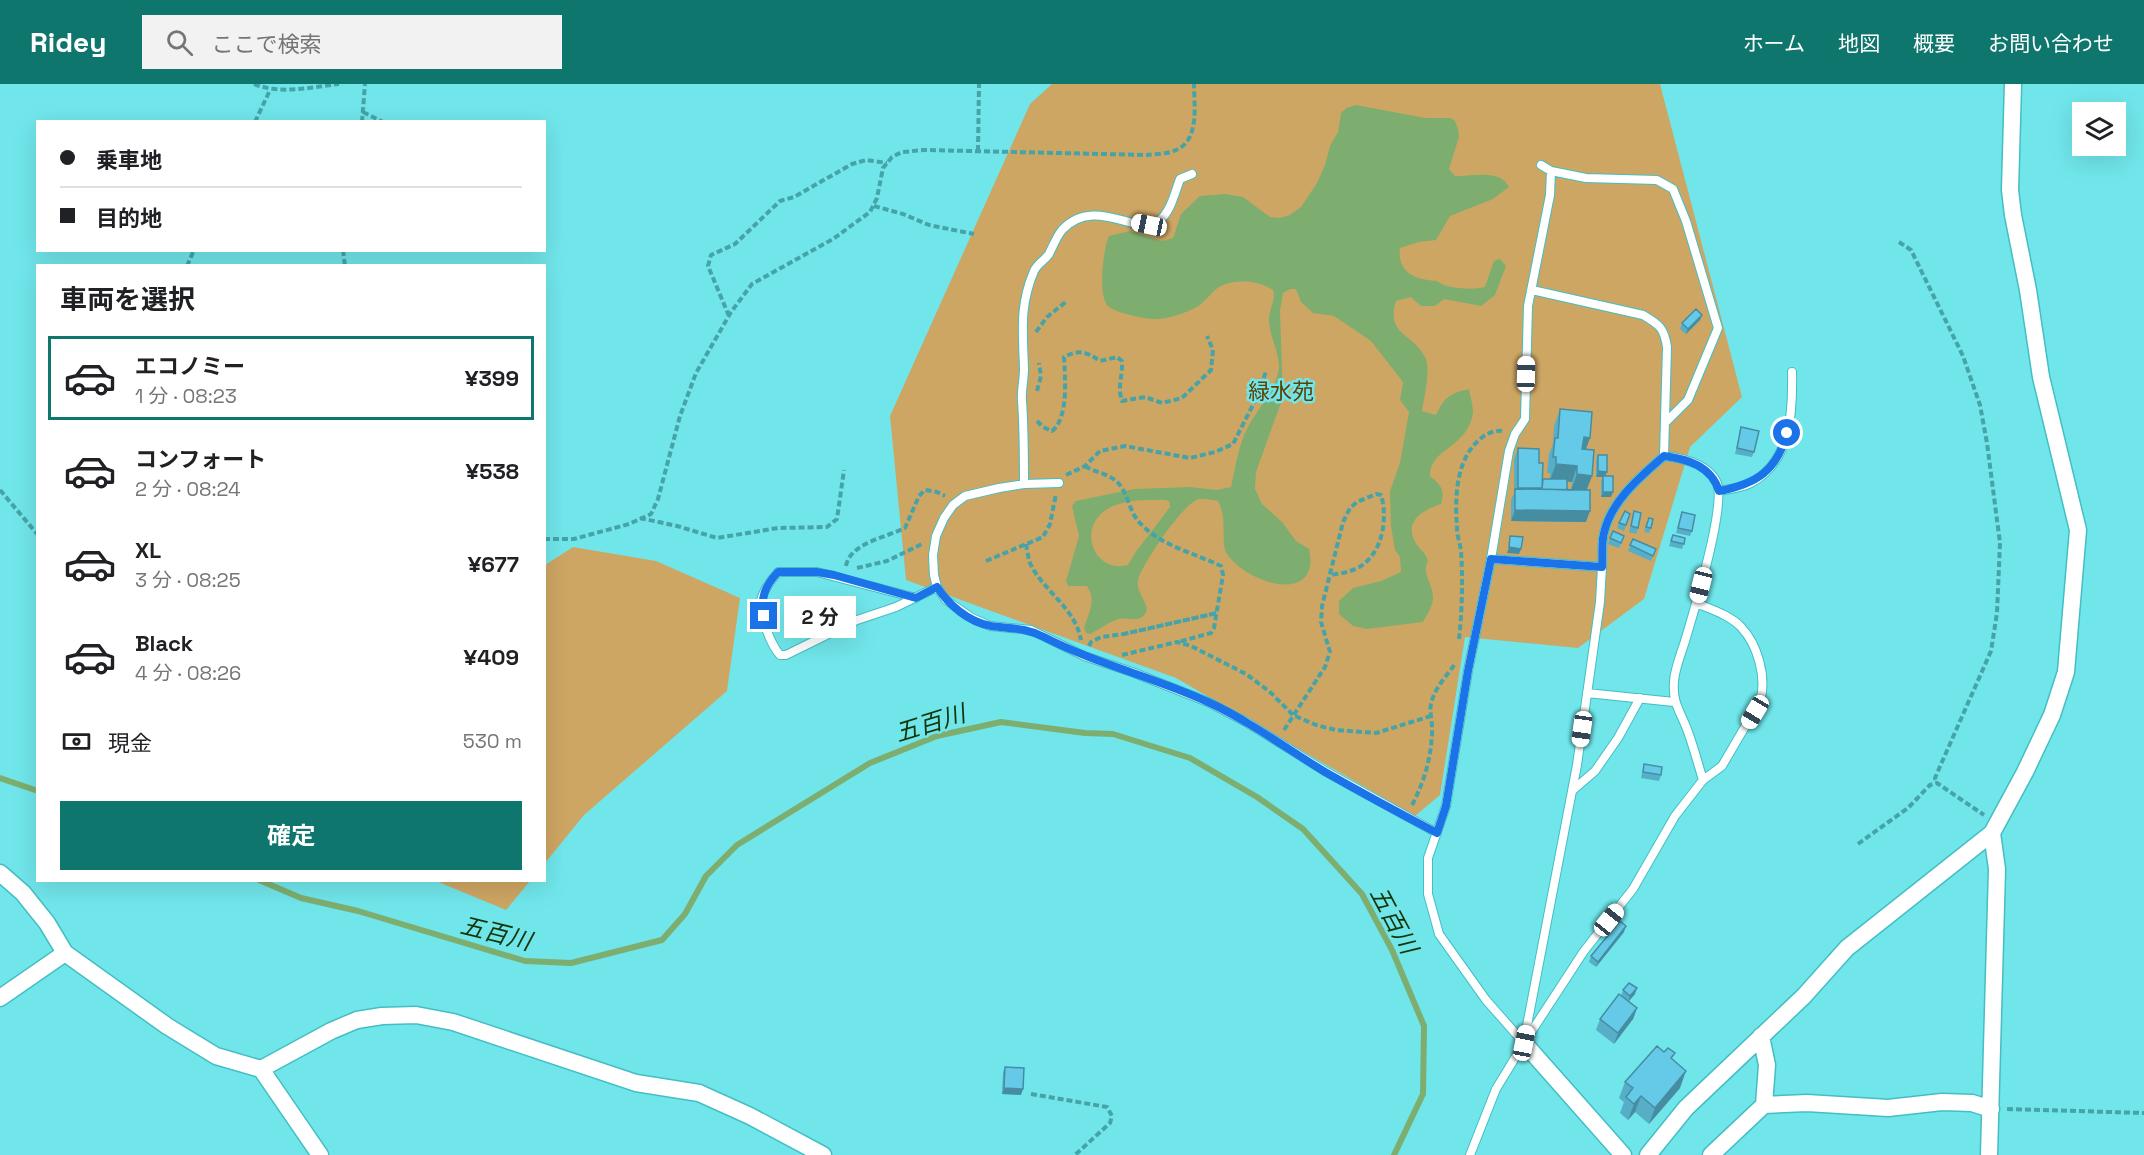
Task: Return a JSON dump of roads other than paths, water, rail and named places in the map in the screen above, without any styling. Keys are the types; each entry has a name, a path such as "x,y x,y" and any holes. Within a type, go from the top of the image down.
{"street":[{"path":"1648,1155 1686,1108 1804,996 1847,948 1995,828 2052,715 2066,672 2078,531 2041,377 2028,290 2013,215 2010,190 2013,84"},
{"path":"1989,1155 1997,869 1995,828"},
{"path":"0,873 23,893 47,923 65,953 167,1026 216,1056 261,1069 320,1155"},
{"path":"0,998 65,953"},
{"path":"261,1069 331,1030 357,1020 382,1016 416,1016 453,1022 636,1083 699,1093 750,1116 823,1155"},
{"path":"1761,1036 1767,1065 1764,1105"},
{"path":"1524,1043 1623,1155"},
{"path":"1712,1155 1764,1105 1807,1103 1888,1108 1942,1101 1972,1103 1991,1109"}],"lane":[{"path":"1540,165 1551,171 1586,178 1657,180 1672,189 1686,221 1718,328 1688,400 1665,423"},
{"path":"1524,1043 1486,1000 1439,934 1428,894 1428,858 1446,806 1468,671 1491,559 1509,451 1515,434 1526,418 1528,306 1550,195 1551,171"},
{"path":"1024,484 1025,442 1022,401 1024,371 1021,326 1023,307 1035,269 1047,257 1062,231 1082,215 1102,215 1149,225 1160,220 1170,206 1180,179 1192,174"},
{"path":"1524,1043 1573,790 1600,602 1603,535 1609,517 1619,500 1664,456 1667,347 1665,332 1658,324 1643,315 1532,290"},
{"path":"1719,491 1750,484 1763,474 1783,448 1791,417 1792,372"},
{"path":"1664,456 1680,458 1704,468 1716,480 1719,491 1696,603 1674,679 1674,702 1689,733 1703,780"},
{"path":"1059,483 1024,484 965,496 957,502 944,518 936,536 933,555 937,587 946,600 972,618 990,626 1031,630 1084,656 1208,702 1437,833"},
{"path":"1491,559 1602,567"},
{"path":"916,598 844,576 817,572 778,572 770,580 761,602 770,642 780,655 786,655 857,620 896,608 916,598 937,587"},
{"path":"1470,1155 1496,1089 1524,1043 1584,951 1633,889 1675,816 1703,780 1722,766 1758,706 1763,692 1761,670 1757,656 1741,626 1696,603"},
{"path":"1587,693 1674,702"},
{"path":"1573,790 1595,771 1618,738 1640,698"}],"waterway":[{"name":"五百川","path":"264,882 301,898 358,911 525,961 571,963 662,940 685,914 706,876 737,845 870,763 937,736 1001,722 1085,733 1113,734 1190,758 1257,797 1303,829 1362,894 1392,950 1424,1026 1423,1094 1394,1155"},
{"name":"五百川","path":"0,778 36,790"}],"park label":[{"name":"緑水苑","path":"1281,391"}]}
